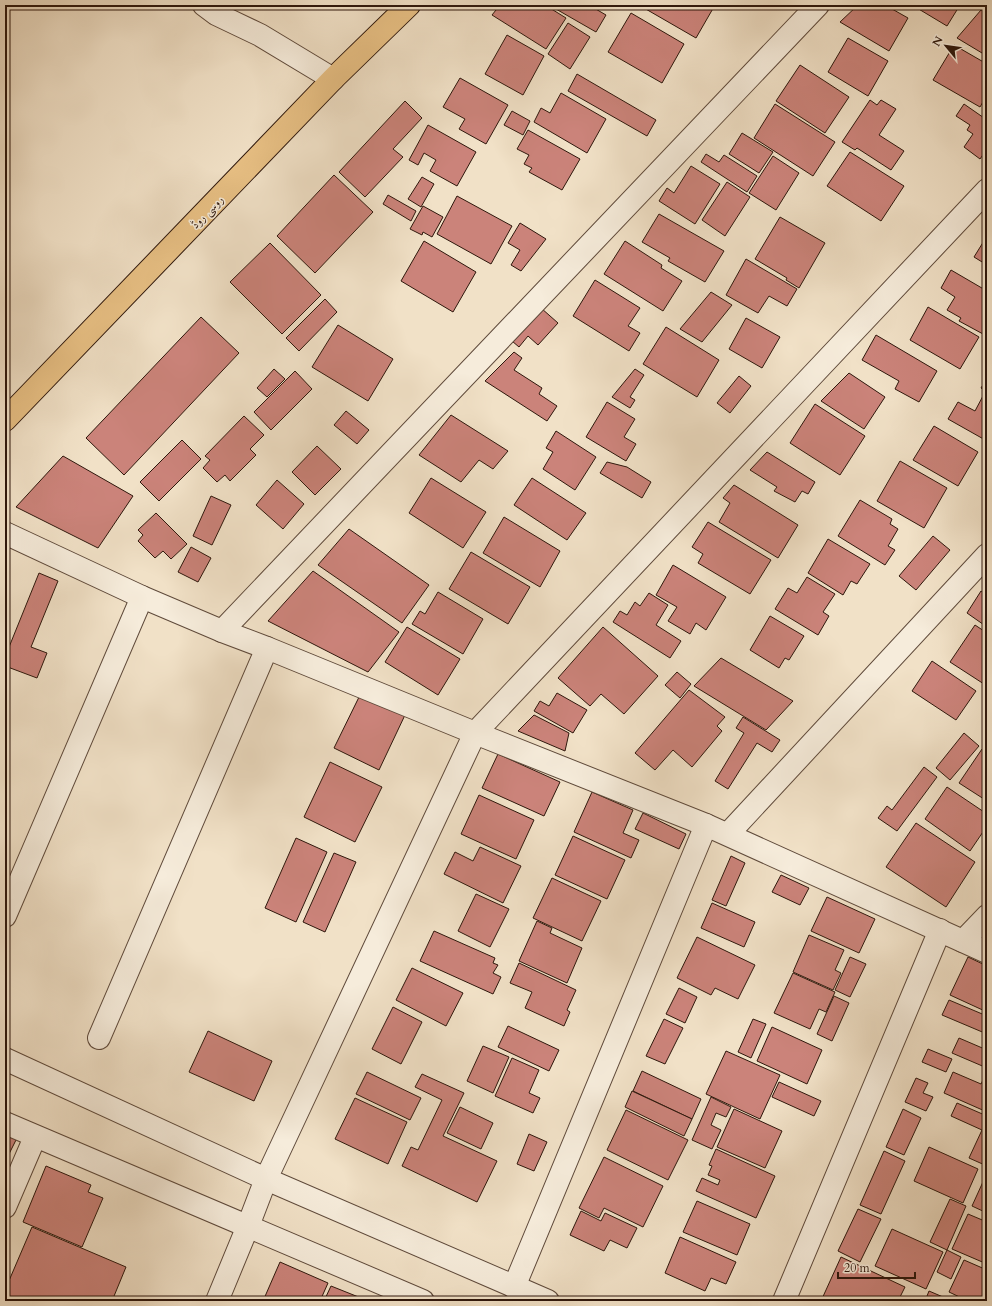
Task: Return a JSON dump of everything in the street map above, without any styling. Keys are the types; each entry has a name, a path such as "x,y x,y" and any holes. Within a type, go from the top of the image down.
{"main road":[{"name":"روسی روڈ","path":"5,420 333,79 409,5"}],"street":[{"path":"204,5 216,14 260,35 333,79"},
{"path":"222,631 818,5"},
{"path":"217,1301 266,1179 476,733 987,190"},
{"path":"5,533 142,597 222,631 728,834 987,952"},
{"path":"728,834 987,555"},
{"path":"5,916 142,597"},
{"path":"99,1038 267,648"},
{"path":"514,1287 706,825"},
{"path":"963,941 987,916"},
{"path":"784,1301 940,930"},
{"path":"5,1059 266,1179 548,1301"},
{"path":"5,1124 424,1301"},
{"path":"5,1207 35,1137"}],"building":[{"path":"500,5 545,5 566,18 546,49 492,15"},
{"path":"549,5 596,5 594,8 606,15 596,32"},
{"path":"646,5 715,5 696,38 644,8"},
{"path":"858,5 885,5 908,18 889,51 840,22"},
{"path":"912,5 960,5 947,26"},
{"path":"981,10 987,13 987,56 957,38"},
{"path":"631,13 684,44 662,83 608,52"},
{"path":"568,23 590,37 570,69 548,54"},
{"path":"507,35 544,56 523,95 485,74"},
{"path":"848,38 888,61 868,96 828,72"},
{"path":"954,45 987,64 987,95 980,107 933,80"},
{"path":"800,65 849,97 825,133 776,101"},
{"path":"577,74 656,120 647,136 568,91"},
{"path":"460,78 508,105 486,144 459,129 465,119 443,107"},
{"path":"561,93 606,119 587,153 534,122 541,108 550,113"},
{"path":"870,100 877,105 881,100 896,109 879,135 904,151 891,170 857,148 855,150 842,142"},
{"path":"405,101 422,118 393,149 403,157 365,197 339,172"},
{"path":"775,104 835,142 813,176 754,138"},
{"path":"964,104 987,120 987,149 980,159 964,147 973,134 967,130 970,125 956,116"},
{"path":"512,111 530,121 523,135 504,125"},
{"path":"428,125 476,152 457,186 430,171 436,160 424,153 418,165 409,160"},
{"path":"528,130 580,159 562,190 529,172 532,168 524,164 529,155 517,149"},
{"path":"742,133 773,152 759,173 729,154"},
{"path":"850,152 904,186 881,221 827,186"},
{"path":"706,154 719,162 724,155 757,176 747,192 701,162"},
{"path":"773,156 799,173 776,210 749,193"},
{"path":"691,166 720,184 695,224 659,201 667,188 674,193"},
{"path":"334,175 373,212 315,273 277,236"},
{"path":"422,177 434,184 421,207 408,199"},
{"path":"727,182 750,197 725,236 702,220"},
{"path":"388,195 416,211 411,221 383,204"},
{"path":"457,196 512,226 491,264 437,234"},
{"path":"423,206 443,217 432,237 423,232 422,235 410,229"},
{"path":"659,214 724,251 705,282 668,261 670,258 642,242"},
{"path":"780,217 825,243 799,288 786,280 787,278 755,259"},
{"path":"520,223 546,239 521,271 511,265 520,250 508,243"},
{"path":"987,236 987,265 974,257"},
{"path":"424,241 476,272 453,312 401,281"},
{"path":"625,241 662,265 661,268 682,281 663,311 604,274"},
{"path":"270,243 321,295 282,334 230,282"},
{"path":"746,259 797,289 787,306 769,296 758,313 726,295"},
{"path":"951,270 987,291 987,328 983,334 959,321 961,318 947,310 955,297 941,288"},
{"path":"595,280 640,308 628,326 640,333 629,351 573,316"},
{"path":"711,292 732,305 702,342 680,329"},
{"path":"325,299 337,312 299,351 286,338"},
{"path":"928,307 979,337 960,369 910,340"},
{"path":"541,308 558,323 538,345 528,336 519,347 512,341"},
{"path":"201,317 239,353 124,475 86,438"},
{"path":"746,318 780,337 762,368 729,349"},
{"path":"338,325 393,359 368,401 312,367"},
{"path":"666,327 719,360 697,397 643,364"},
{"path":"876,335 937,371 919,402 895,389 899,381 862,360"},
{"path":"514,352 522,358 514,370 542,388 539,394 557,406 547,421 485,381"},
{"path":"274,369 285,379 267,397 257,388"},
{"path":"635,369 644,375 630,397 635,400 630,408 612,397"},
{"path":"295,371 312,389 271,430 254,412"},
{"path":"849,373 885,397 864,429 821,401"},
{"path":"739,376 751,386 730,413 717,403"},
{"path":"987,378 987,392 981,388"},
{"path":"984,394 987,396 987,441 948,419 958,402 975,411"},
{"path":"607,402 635,419 624,437 636,444 626,461 586,437"},
{"path":"815,404 865,436 840,475 790,443"},
{"path":"346,411 369,430 357,444 334,425"},
{"path":"451,415 508,451 493,469 479,460 461,482 419,455"},
{"path":"244,416 264,435 250,449 256,455 230,481 225,475 217,482 203,468 210,460 205,456"},
{"path":"934,426 978,452 958,486 913,460"},
{"path":"556,431 596,457 575,490 543,469 553,452 546,448"},
{"path":"182,440 201,459 159,501 140,482"},
{"path":"317,446 341,469 315,495 292,472"},
{"path":"767,452 815,482 808,494 802,491 795,502 774,491 777,487 750,470"},
{"path":"63,456 133,496 98,548 16,507"},
{"path":"900,461 947,488 924,528 877,501"},
{"path":"607,462 627,467 651,482 642,498 600,473"},
{"path":"431,478 486,512 463,548 409,513"},
{"path":"532,478 586,513 567,540 514,505"},
{"path":"277,480 304,504 283,529 256,505"},
{"path":"734,485 798,525 778,558 719,522 730,503 723,498"},
{"path":"211,496 231,505 212,545 193,536"},
{"path":"860,500 892,519 890,524 898,529 888,546 895,550 885,565 838,536"},
{"path":"156,513 187,544 171,559 163,551 155,558 138,541 143,535 138,530"},
{"path":"504,517 560,551 540,587 483,553"},
{"path":"708,522 771,560 750,594 698,563 703,554 692,547"},
{"path":"349,529 429,585 402,623 318,565"},
{"path":"933,536 950,550 916,590 899,576"},
{"path":"828,539 870,564 857,584 851,581 843,595 808,573"},
{"path":"191,547 211,558 198,582 178,572"},
{"path":"471,552 530,587 508,624 449,589"},
{"path":"673,565 726,597 706,630 696,623 690,634 668,621 677,607 656,595"},
{"path":"313,571 399,632 368,672 268,621"},
{"path":"39,573 58,581 31,647 47,653 37,678 5,666 5,657"},
{"path":"807,577 835,594 823,612 829,616 818,635 775,609 788,588 797,593"},
{"path":"981,591 987,595 987,627 967,613"},
{"path":"438,592 483,619 463,654 412,624 420,611 425,614"},
{"path":"649,593 668,605 656,625 681,641 670,658 613,622 620,611 627,615 635,602 640,606"},
{"path":"770,616 804,636 789,660 785,658 779,668 750,650"},
{"path":"975,625 987,633 987,686 950,662"},
{"path":"407,627 460,659 438,695 385,662"},
{"path":"603,627 658,676 624,714 601,694 590,706 558,678"},
{"path":"721,658 793,701 766,730 694,686"},
{"path":"932,661 976,691 956,720 912,691"},
{"path":"677,672 691,684 680,698 665,685"},
{"path":"689,690 725,717 717,726 722,731 692,767 673,750 655,770 635,753"},
{"path":"361,693 405,715 379,770 334,748"},
{"path":"557,693 587,710 573,733 534,711 540,701 549,706"},
{"path":"534,715 569,733 565,751 518,731"},
{"path":"743,717 780,740 772,752 757,743 728,789 715,781 744,733 736,728"},
{"path":"964,733 979,746 950,780 936,768"},
{"path":"982,749 987,752 987,801 959,783"},
{"path":"498,754 560,782 544,816 482,788"},
{"path":"330,762 382,787 355,842 304,817"},
{"path":"924,767 937,777 897,831 878,818 887,806 892,810"},
{"path":"947,787 987,814 987,826 970,851 925,819"},
{"path":"592,792 633,810 623,833 639,840 631,858 574,832"},
{"path":"479,795 534,820 516,859 461,834"},
{"path":"643,813 686,834 679,849 635,829"},
{"path":"916,823 975,862 946,907 886,867"},
{"path":"573,836 625,860 607,899 555,875"},
{"path":"296,838 327,852 296,922 265,908"},
{"path":"480,847 521,866 503,903 444,874 455,852 473,861"},
{"path":"334,853 356,862 325,932 303,922"},
{"path":"731,856 745,863 726,906 712,900"},
{"path":"781,875 809,888 800,905 772,892"},
{"path":"552,878 601,901 582,941 533,918"},
{"path":"476,894 509,909 490,947 458,931"},
{"path":"827,897 875,919 859,953 811,931"},
{"path":"712,903 755,922 744,947 701,928"},
{"path":"537,921 552,928 550,933 582,948 567,983 519,961"},
{"path":"434,931 495,958 493,963 498,965 493,973 501,977 493,994 420,961"},
{"path":"809,935 844,950 835,970 841,973 833,990 793,972"},
{"path":"697,937 755,965 738,999 715,988 711,995 677,978"},
{"path":"850,957 866,964 850,997 835,990"},
{"path":"968,957 987,966 987,1012 950,995"},
{"path":"519,963 576,990 567,1010 570,1012 564,1026 525,1008 532,992 510,983"},
{"path":"412,968 463,993 446,1026 396,1000"},
{"path":"793,973 835,992 826,1012 819,1009 810,1029 774,1013"},
{"path":"679,988 697,997 685,1023 666,1014"},
{"path":"834,996 849,1003 832,1041 817,1034"},
{"path":"949,1000 987,1016 987,1034 942,1015"},
{"path":"393,1007 422,1022 401,1064 372,1049"},
{"path":"664,1019 683,1028 665,1064 646,1056"},
{"path":"753,1019 766,1024 751,1058 738,1052"},
{"path":"508,1026 559,1050 549,1071 498,1047"},
{"path":"772,1027 822,1050 807,1084 757,1061"},
{"path":"208,1031 272,1061 254,1101 189,1072"},
{"path":"959,1038 987,1050 987,1068 952,1053"},
{"path":"483,1046 509,1057 493,1093 467,1081"},
{"path":"928,1049 952,1059 946,1072 922,1062"},
{"path":"726,1051 780,1075 760,1119 706,1094"},
{"path":"512,1058 539,1070 529,1093 540,1098 533,1113 495,1096"},
{"path":"642,1071 701,1099 692,1119 633,1091"},
{"path":"367,1072 421,1098 410,1120 356,1094"},
{"path":"953,1072 981,1084 987,1072 987,1112 944,1093"},
{"path":"422,1074 464,1093 443,1136 497,1161 477,1202 402,1166 411,1147 418,1150 442,1100 415,1087"},
{"path":"916,1078 928,1083 923,1093 933,1097 926,1111 905,1102"},
{"path":"779,1082 821,1101 814,1116 772,1097"},
{"path":"632,1091 692,1119 684,1136 625,1107"},
{"path":"711,1097 731,1107 726,1117 716,1113 711,1125 721,1130 712,1149 692,1140"},
{"path":"355,1098 407,1122 388,1164 335,1139"},
{"path":"957,1103 987,1116 987,1166 969,1158 982,1130 951,1116"},
{"path":"460,1107 493,1123 481,1149 447,1133"},
{"path":"734,1109 782,1131 765,1168 717,1147"},
{"path":"903,1109 921,1118 904,1155 886,1147"},
{"path":"626,1110 688,1140 668,1180 607,1150"},
{"path":"5,1132 17,1138 6,1160 5,1159"},
{"path":"529,1134 547,1142 534,1171 517,1164"},
{"path":"929,1147 978,1169 963,1203 914,1181"},
{"path":"716,1149 775,1176 756,1218 696,1191 702,1178 718,1185 720,1180 708,1175 712,1166 709,1165"},
{"path":"884,1151 905,1161 881,1214 860,1205"},
{"path":"604,1157 663,1186 643,1227 604,1208 599,1218 579,1208"},
{"path":"46,1166 91,1185 88,1192 103,1198 82,1247 23,1222"},
{"path":"987,1173 987,1213 972,1206"},
{"path":"950,1199 966,1206 947,1250 930,1242"},
{"path":"697,1201 750,1224 737,1255 683,1232"},
{"path":"858,1209 881,1219 860,1262 838,1251"},
{"path":"581,1211 601,1221 605,1213 637,1228 627,1248 610,1240 604,1251 570,1235"},
{"path":"968,1214 987,1222 987,1264 952,1249"},
{"path":"32,1227 126,1267 112,1301 5,1301 5,1290"},
{"path":"892,1229 943,1252 926,1289 875,1266"},
{"path":"680,1237 736,1262 726,1284 711,1278 705,1291 665,1273"},
{"path":"947,1250 961,1257 951,1279 937,1272"},
{"path":"841,1257 905,1287 898,1301 821,1301"},
{"path":"964,1260 987,1270 987,1301 968,1301 949,1292"},
{"path":"280,1262 328,1283 320,1301 263,1301"},
{"path":"331,1286 366,1300 324,1301"},
{"path":"929,1291 943,1297 941,1301 925,1301"}]}
